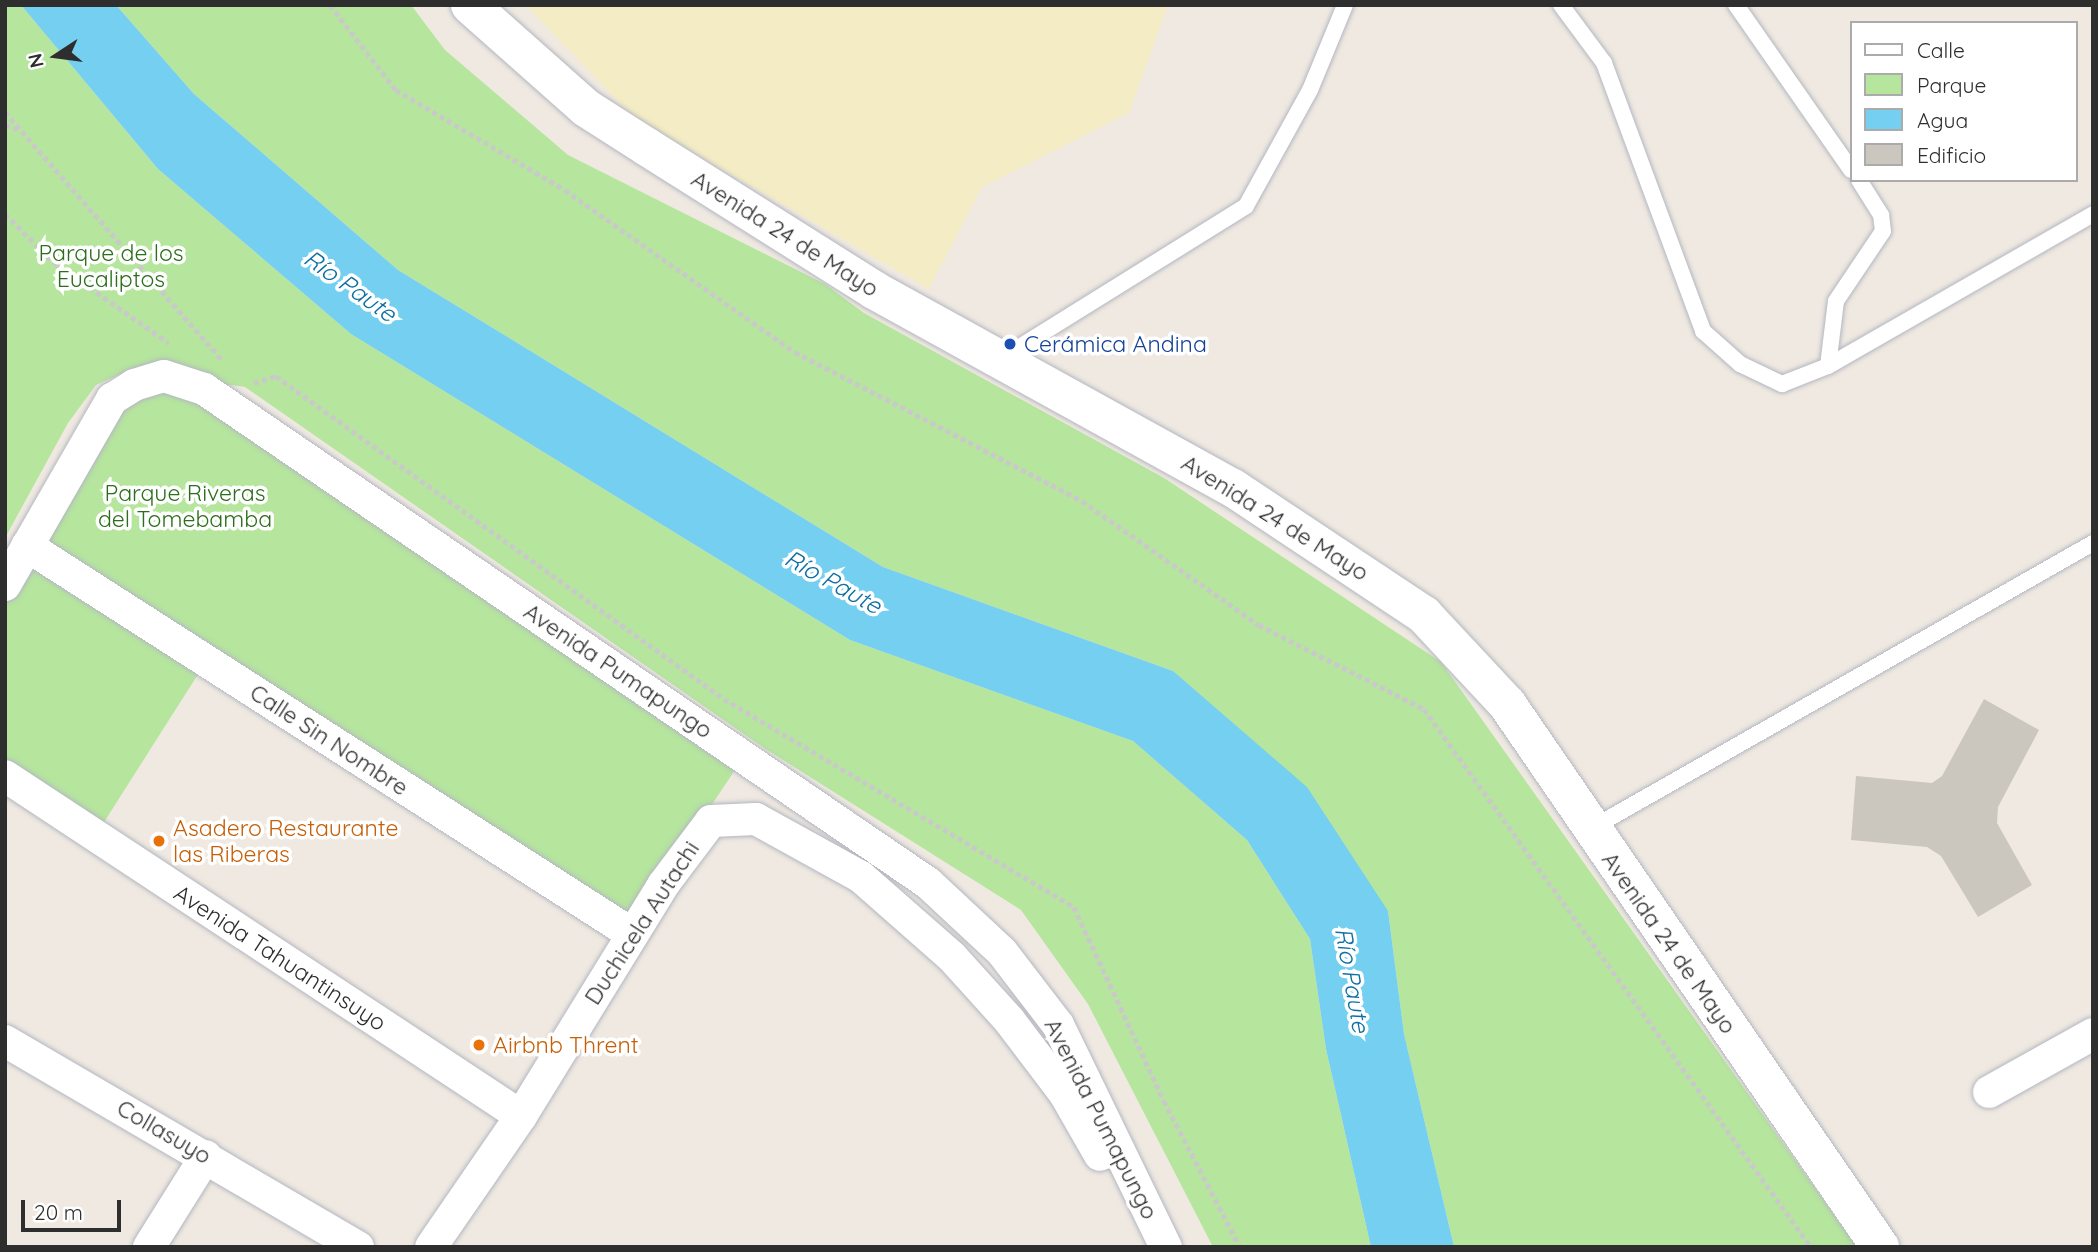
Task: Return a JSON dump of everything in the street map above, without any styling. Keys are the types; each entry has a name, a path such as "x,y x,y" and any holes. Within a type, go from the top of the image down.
{"main road":[{"name":"Avenida 24 de Mayo","path":"470,5 586,108 826,262 1233,488 1424,615 1507,704 1590,830 1880,1247"}],"street":[{"name":"Avenida Pumapungo","path":"5,585 112,399 164,376 204,389 928,883 1002,952 1058,1025 1166,1247"},
{"name":"Calle Sin Nombre","path":"27,546 632,934"},
{"name":"Avenida Tahuantinsuyo","path":"5,776 520,1116"},
{"name":"Duchicela Autachi","path":"431,1247 520,1116 632,934 710,821 756,819 861,877 952,957 1009,1020 1065,1094 1153,1247"},
{"path":"1989,1092 2093,1034"},
{"name":"Collasuyo","path":"5,1041 358,1247"},
{"path":"149,1247 206,1156"}],"lane":[{"path":"1002,358 1246,206 1310,90 1345,5"},
{"path":"1561,5 1604,64 1703,331 1740,364 1782,384 1828,366 2093,214"},
{"path":"1736,5 1850,169"},
{"path":"1828,366 1836,301 1883,231 1881,215 1859,182"},
{"path":"1590,830 2093,543"}],"path":[{"path":"330,5 396,90 565,190 795,352 1082,501 1259,625 1424,709 1811,1247"},
{"path":"5,112 227,366"},
{"path":"5,125 19,130"},
{"path":"5,214 55,263 180,349"},
{"path":"245,387 276,376 724,699 1074,907 1164,1101 1240,1247"}],"green space":[{"name":"Parque de los Eucaliptos","path":"5,5 21,5 158,169 351,334 850,640 1133,741 1247,840 1310,939 1326,1049 1371,1247 1213,1247 1088,1004 1021,910 764,748 245,387 127,371 96,385 68,423 5,538"},
{"path":"116,5 411,5 445,50 568,155 825,284 864,313 1164,478 1441,662 1857,1247 1454,1247 1404,1034 1388,911 1173,671 883,567 398,270 194,94"},
{"name":"Parque Riveras del Tomebamba","path":"204,389 741,761 630,927 42,540 118,395"},
{"name":"Parque Riveras del Tomebamba","path":"29,552 202,668 99,830 5,773 5,596"}],"sand":[{"path":"525,5 1168,5 1129,113 982,187 929,289 636,120"}],"water":[{"name":"Río Paute","path":"21,5 116,5 194,94 398,270 883,567 1173,671 1307,787 1388,911 1404,1034 1454,1247 1371,1247 1326,1049 1310,939 1247,840 1133,741 850,640 351,334 158,169"}],"building":[{"path":"1984,699 2039,730 1998,807 1997,823 2032,885 1978,917 1941,856 1927,847 1851,840 1856,776 1932,783 1942,776"}],"place":[{"name":"Cerámica Andina","path":"1010,344"},
{"name":"Asadero Restaurante las Riberas","path":"159,841"},
{"name":"Airbnb Thrent","path":"479,1045"}]}
